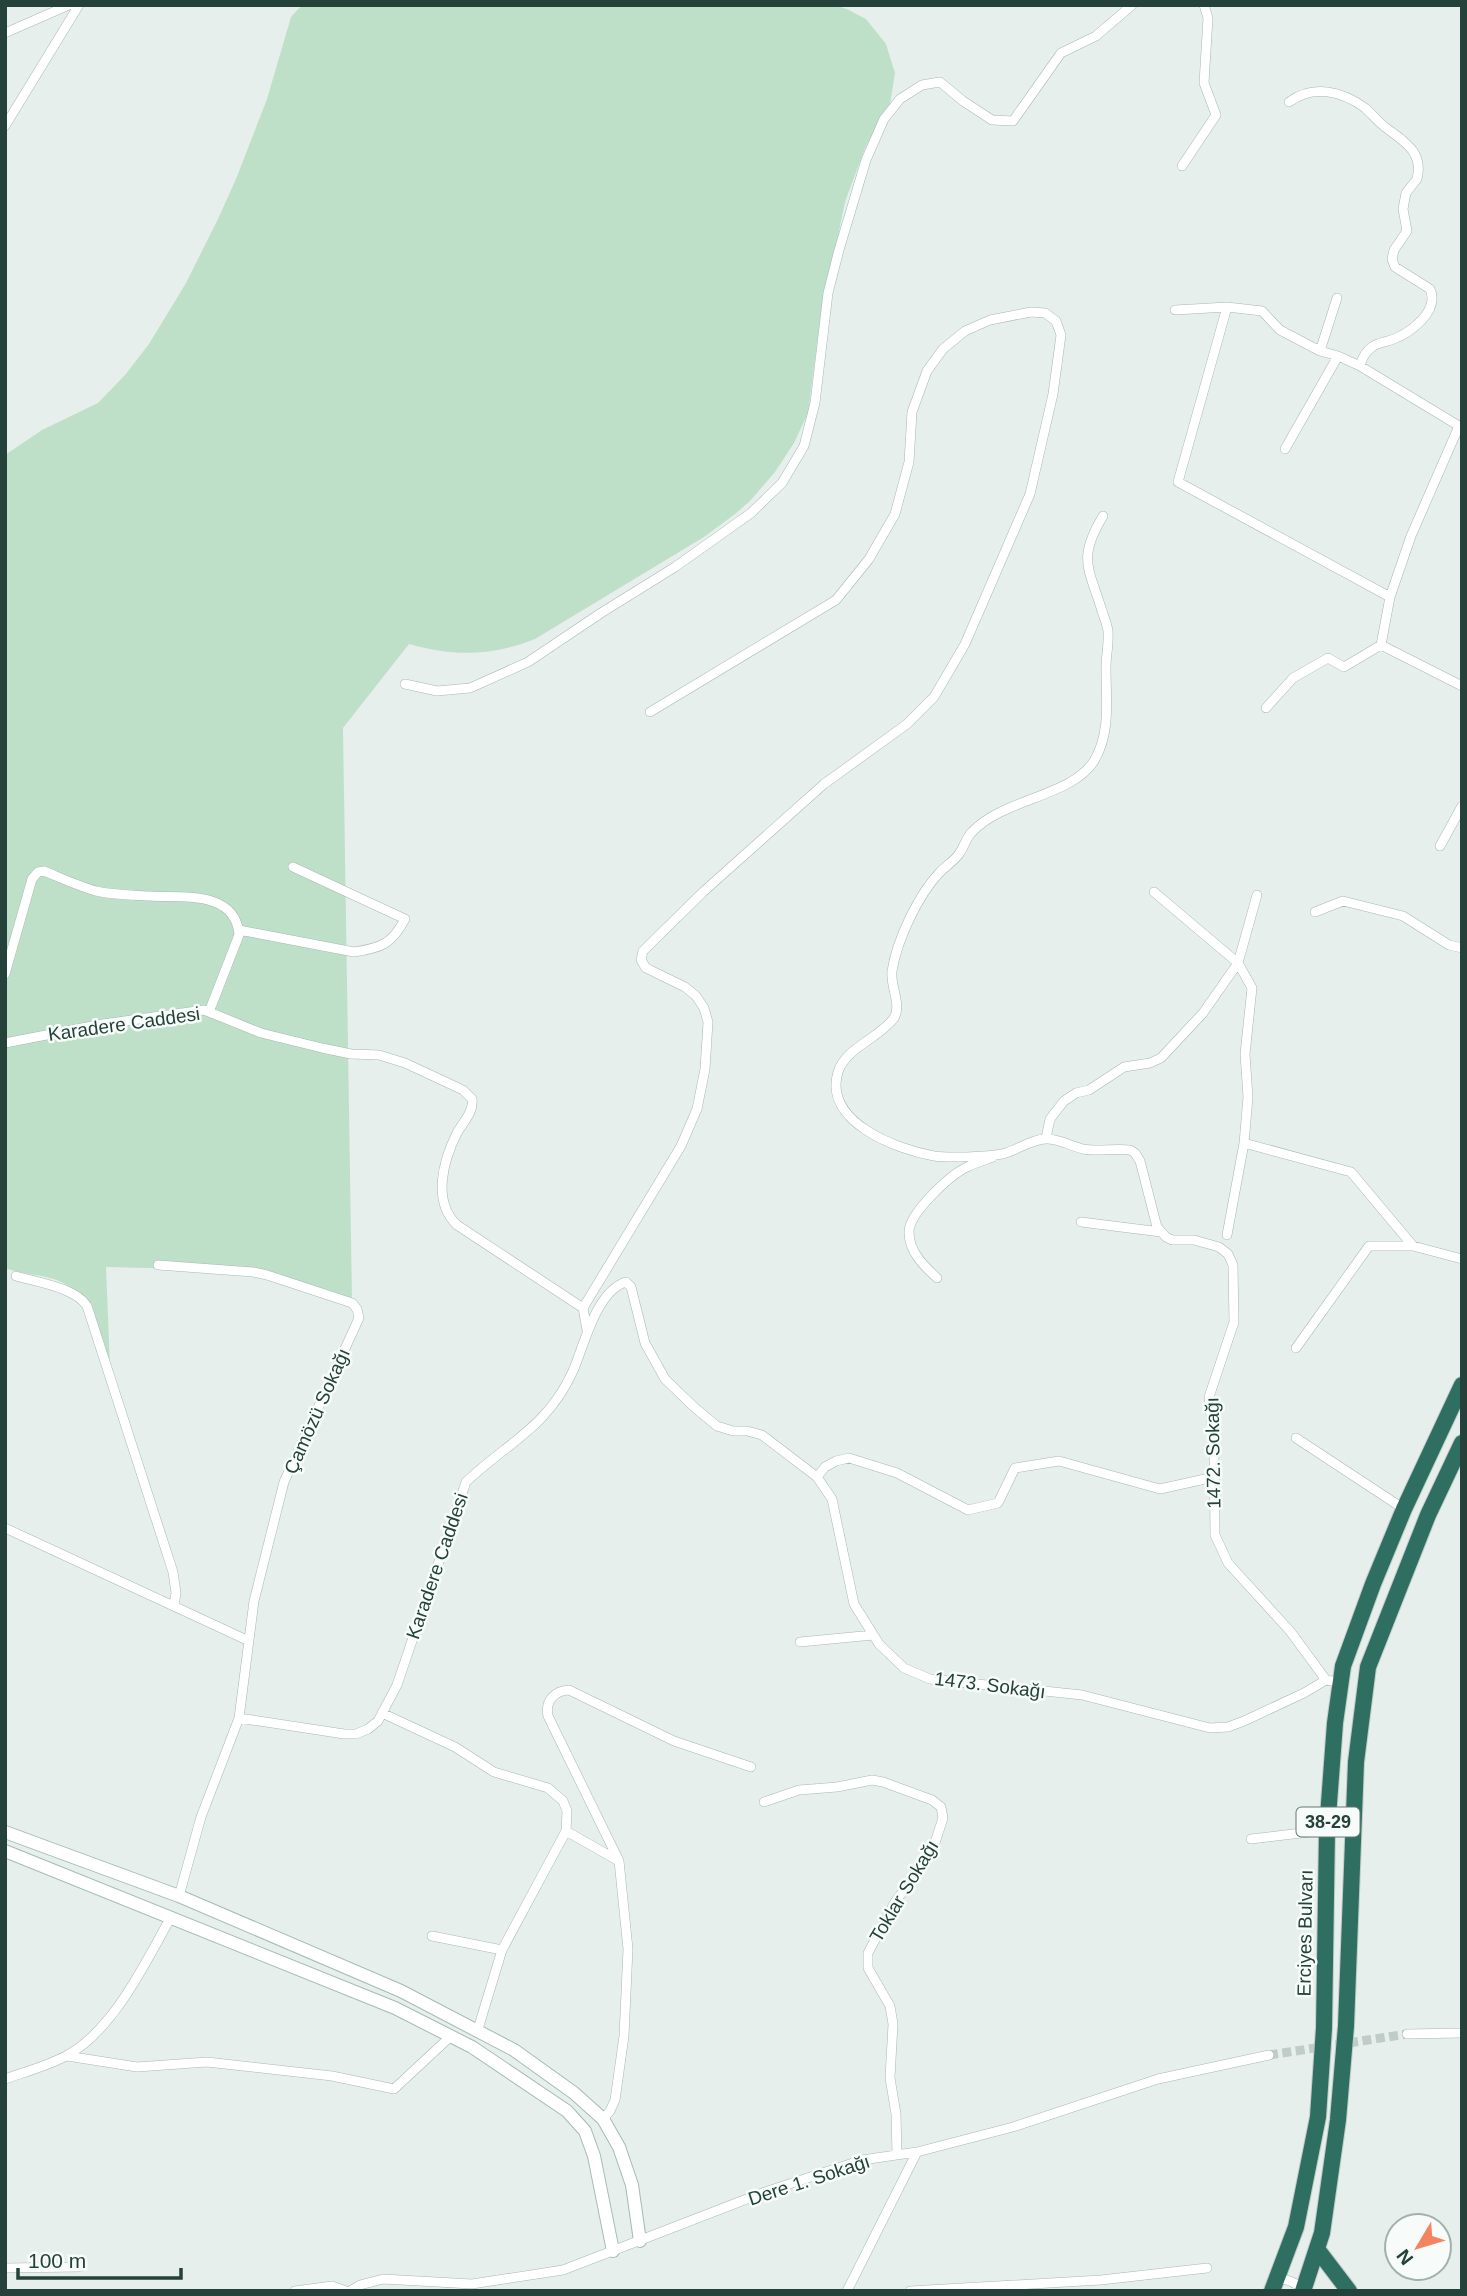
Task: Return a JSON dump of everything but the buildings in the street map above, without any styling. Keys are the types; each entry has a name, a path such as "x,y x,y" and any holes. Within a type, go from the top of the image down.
{"highway":[{"name":"Erciyes Bulvarı","path":"1275,2284 1296,2227 1318,2117 1324,2028 1327,1830 1335,1723 1334,1681 1343,1665 1404,1509 1462,1385"},
{"name":"38-29","path":"1306,2290 1322,2233 1338,2120 1346,2026 1356,1762 1368,1667 1428,1515 1462,1443"},
{"path":"1317,2249 1349,2291"}],"street":[{"path":"5,33 69,5"},
{"path":"5,126 79,5"},
{"path":"405,684 437,691 470,688 527,662 675,567 751,513 782,483 804,446 815,404 828,293 866,160 884,119 901,99 922,85 940,82 992,120 1013,121 1060,53 1096,36 1132,5"},
{"path":"1182,166 1216,115 1204,83 1208,18 1205,5"},
{"path":"1289,102 1298,95 1320,90 1351,98 1405,140 1413,150 1417,162 1417,179 1410,186 1403,201 1406,231 1394,250 1392,259 1395,267 1430,289 1433,300 1420,323 1393,340 1371,347 1360,366"},
{"path":"1320,351 1337,298"},
{"path":"1227,307 1178,482 1390,597"},
{"path":"1175,310 1227,307 1262,311 1280,330 1320,351 1360,366 1461,426 1411,536 1390,597 1381,645 1344,667 1328,658 1293,678 1265,708"},
{"path":"583,1308 681,1146 698,1109 705,1069 708,1022 704,1008 696,996 684,987 646,968 641,960 642,951 703,892 824,784 907,724 934,697 965,644 1030,494 1053,394 1061,335 1056,321 1045,313 1031,312 990,320 965,331 943,349 927,371 912,412 909,462 895,514 869,559 836,600 650,712"},
{"path":"1285,449 1338,356"},
{"path":"1002,1154 937,1157 905,1149 875,1136 852,1119 837,1096 836,1084 843,1060 895,1017 897,1005 892,987 894,961 920,897 940,872 958,856 970,834 989,816 1080,776 1092,764 1101,749 1105,731 1108,630 1089,576 1087,555 1092,534 1103,516"},
{"path":"1381,645 1462,686"},
{"path":"1440,846 1462,806"},
{"path":"239,930 354,952 388,943 398,934 405,919 293,867"},
{"path":"5,974 32,879 41,871 96,891 150,897 198,897 226,907 236,919 239,930 209,1012"},
{"path":"1154,892 1238,963 1252,988 1245,1054 1248,1097 1244,1143 1227,1235"},
{"path":"1046,1138 1050,1119 1065,1101 1076,1093 1089,1090 1124,1067 1150,1063 1161,1058 1203,1013 1238,963 1256,895"},
{"path":"1315,912 1343,901 1403,916 1449,945 1462,948"},
{"name":"Karadere Caddesi","path":"5,1043 103,1024 204,1010 274,1036 351,1054 380,1055 405,1063 467,1092 472,1099 472,1107 446,1162 442,1198 444,1208 457,1225 583,1308 587,1330 573,1371 554,1406 521,1439 483,1466 466,1482 397,1685 378,1721 356,1734 344,1734 239,1718"},
{"path":"937,1278 920,1263 914,1252 909,1232 914,1217 945,1183 965,1168 1046,1138 1085,1149 1125,1150 1135,1153 1140,1161 1157,1227 1161,1232"},
{"path":"1244,1143 1351,1172 1413,1246"},
{"name":"1472. Sokağı","path":"1081,1222 1161,1232 1172,1240 1194,1240 1219,1247 1228,1254 1233,1265 1234,1322 1209,1397 1214,1446 1215,1535 1228,1563 1334,1681"},
{"path":"1296,1348 1369,1245 1413,1246 1462,1259"},
{"name":"Çamözü Sokağı","path":"158,1265 267,1275 352,1303 359,1313 284,1482 254,1601 239,1718"},
{"path":"16,1276 75,1294 88,1306 173,1572 176,1593 174,1606"},
{"name":"1473. Sokağı","path":"587,1330 609,1293 621,1283 628,1282 645,1343 664,1379 717,1426 762,1435 817,1477 832,1499 854,1604 879,1644 904,1668 930,1679 1082,1695 1210,1728 1228,1727 1244,1721 1334,1681"},
{"path":"1296,1438 1404,1509"},
{"path":"817,1477 825,1467 849,1458 897,1473 968,1510 998,1503 1015,1468 1059,1461 1160,1489 1214,1477"},
{"path":"5,1528 249,1641"},
{"path":"800,1642 873,1635"},
{"path":"603,2119 615,2100 624,2036 628,1948 619,1861 548,1716 548,1703 556,1693 569,1690 674,1741 751,1767"},
{"path":"382,1713 455,1747 494,1772 548,1788 563,1801 567,1811 566,1831 502,1950 478,2029"},
{"path":"179,1896 201,1817 239,1718"},
{"name":"Toklar Sokağı","path":"764,1802 799,1790 872,1780 932,1800 943,1812 932,1852 895,1902 868,1953 868,1968 890,2006 893,2024 890,2078 896,2114 897,2155"},
{"path":"1251,1839 1327,1830"},
{"path":"566,1831 619,1861"},
{"path":"5,1832 179,1896 401,1991 514,2050 573,2093 603,2119 619,2147 632,2185 640,2241"},
{"path":"5,1852 395,2008 472,2047 566,2111 585,2131 594,2156 613,2251"},
{"path":"5,2079 67,2056 100,2030 130,1988 171,1917"},
{"path":"432,1936 502,1950"},
{"path":"1407,2034 1462,2033"},
{"path":"67,2056 136,2067 207,2062 332,2076 394,2089 451,2036"},
{"name":"Dere 1. Sokağı","path":"348,2291 383,2279 472,2284 563,2270 765,2192 862,2160 917,2152 1013,2127 1158,2079 1269,2055"},
{"path":"847,2291 917,2152"},
{"path":"5,2268 79,2267"},
{"path":"910,2291 1101,2280 1207,2268"},
{"path":"1275,2284 1290,2281 1306,2290"},
{"path":"295,2291 332,2286 348,2291"}],"green space":[{"path":"302,5 837,6 866,19 886,44 895,73 890,104 865,148 845,202 819,328 808,413 794,443 775,472 750,501 704,537 535,639 504,649 473,653 441,651 409,644 343,728 352,1301 267,1271 106,1267 110,1366 75,1292 52,1278 5,1268 5,455 42,430 98,403 125,375 149,344 186,283 218,219 267,99 291,17"}],"tunnel":[{"path":"1269,2055 1407,2034"}]}
